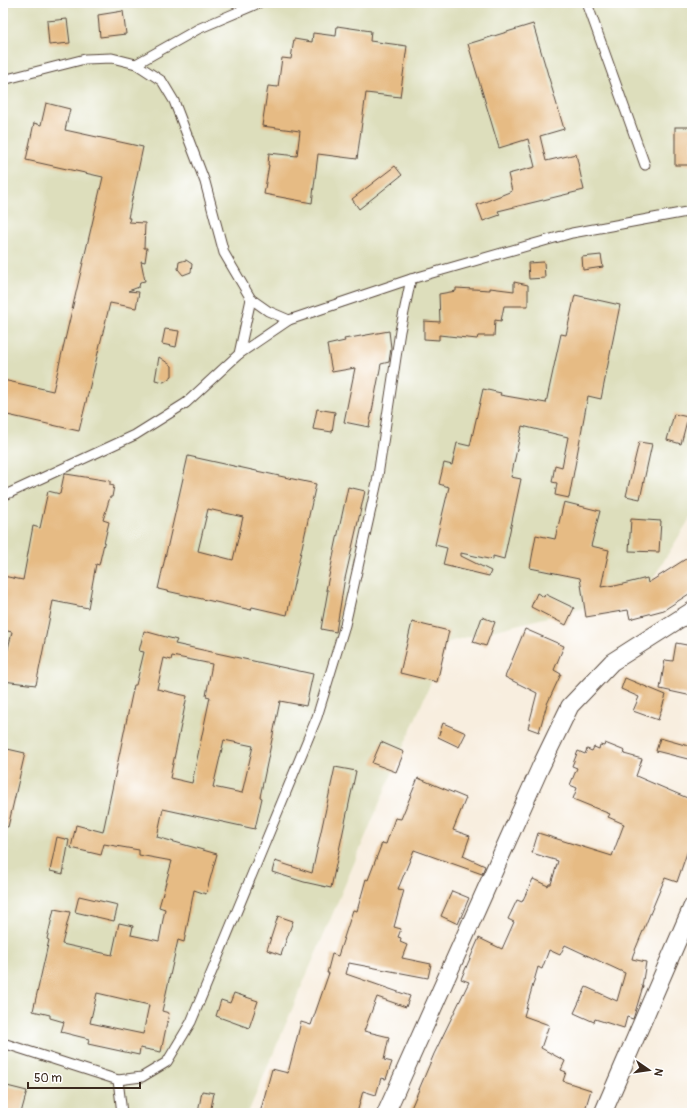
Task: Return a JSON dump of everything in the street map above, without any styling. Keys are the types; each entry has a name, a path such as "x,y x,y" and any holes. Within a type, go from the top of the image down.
{"street":[{"path":"386,1113 540,768 570,706 612,662 692,611"},
{"path":"603,1113 692,908"}],"lane":[{"path":"136,64 198,29 259,3"},
{"path":"587,3 645,165"},
{"path":"3,80 84,59 112,58 136,64 162,81 174,101 206,182 224,253 251,299 268,311 289,320"},
{"path":"3,496 135,435 186,403 239,354 289,320 411,279 572,233 692,211"},
{"path":"3,1042 118,1080 142,1077 167,1062 191,1022 317,717 345,626 375,489 400,331 411,279"},
{"path":"239,354 251,299"},
{"path":"118,1080 122,1113"}],"shaded area":[{"path":"3,3 692,3 692,515 644,593 448,642 248,1113 3,1113"}],"building":[{"path":"123,11 126,34 100,37 98,15"},
{"path":"67,19 70,43 49,45 47,21"},
{"path":"533,24 564,129 540,136 546,161 576,154 584,190 498,211 500,215 483,221 477,205 512,191 508,174 535,167 528,139 499,148 468,44"},
{"path":"337,26 371,31 370,41 407,46 400,97 366,93 357,159 318,154 312,203 264,194 269,165 269,153 297,156 300,131 262,126 268,86 278,87 282,58 291,59 294,39 312,42 313,33 336,36"},
{"path":"46,103 70,109 65,130 143,147 128,218 130,218 129,222 145,223 144,248 147,248 145,262 141,261 145,281 140,282 139,287 128,291 139,292 136,308 110,303 79,431 3,414 3,380 53,391 103,177 26,160 34,123 41,125"},
{"path":"675,127 692,127 692,165 675,165"},
{"path":"395,166 402,175 359,209 352,199"},
{"path":"601,255 603,267 583,270 582,257"},
{"path":"186,260 192,264 191,272 183,275 178,269 179,262"},
{"path":"544,262 545,278 529,279 528,263"},
{"path":"514,282 528,285 528,306 504,306 501,321 495,320 494,336 478,336 477,339 439,335 439,340 424,339 424,321 440,322 439,294 456,291 456,288 490,290 490,288 514,291"},
{"path":"575,295 620,305 601,399 588,396 569,498 555,495 557,483 552,482 555,465 562,467 568,437 522,426 511,477 521,479 504,559 493,556 493,560 461,553 461,556 491,571 489,576 443,565 447,548 435,545 449,487 439,484 444,463 452,465 457,443 470,446 483,389 501,393 500,395 546,403 561,334 566,335"},
{"path":"165,329 179,331 176,347 162,344"},
{"path":"389,331 391,348 389,362 381,364 369,427 344,422 355,368 332,372 327,345 345,341 344,339"},
{"path":"159,357 172,366 172,376 164,382 155,380"},
{"path":"317,409 335,412 332,432 313,429"},
{"path":"674,414 688,417 681,444 667,440"},
{"path":"639,442 652,444 640,499 626,496"},
{"path":"188,456 316,484 287,615 252,607 251,610 158,589","holes":["208,509 243,517 233,560 198,551"]},
{"path":"66,474 110,481 110,485 114,486 112,497 110,497 103,520 109,522 99,565 96,564 88,608 53,601 36,685 3,681 3,656 6,657 12,632 3,630 3,576 23,580 33,526 40,528 48,491 60,494 64,475"},
{"path":"348,487 365,491 344,583 336,632 321,629 328,590 326,590"},
{"path":"564,502 600,511 591,546 609,550 601,587 615,586 647,578 648,583 692,555 692,592 664,610 630,619 628,610 586,617 580,578 530,568 536,535 555,539"},
{"path":"631,519 661,521 659,552 629,551"},
{"path":"537,593 544,597 545,594 574,608 566,625 531,607"},
{"path":"482,617 495,622 486,646 473,642"},
{"path":"412,622 449,631 437,682 400,673"},
{"path":"525,629 564,646 554,670 561,674 547,704 539,732 528,728 537,693 505,677"},
{"path":"144,631 177,640 175,644 313,674 306,706 280,701 260,797 262,798 255,829 163,809 157,837 217,854 206,894 194,890 184,942 178,940 162,1011 169,1013 161,1052 140,1048 139,1055 88,1044 89,1039 61,1032 64,1022 50,1018 50,1015 33,1011 49,940 47,939 54,909 70,912 62,944 112,955 119,923 133,926 131,935 159,941 165,909 159,907 172,861 139,855 139,850 104,844 101,855 71,848 76,825 103,832 134,685 136,685 144,652 139,651","holes":["172,656 212,664 206,696 210,697 192,783 170,778 187,696 157,689 164,658 171,660","224,740 253,746 242,793 213,787","97,993 149,1005 143,1034 90,1023"]},
{"path":"676,643 692,646 692,696 660,689 665,660 673,661"},
{"path":"625,678 666,695 658,720 633,711 639,697 621,689"},
{"path":"443,723 466,733 459,747 438,737"},
{"path":"660,738 692,747 692,760 656,751"},
{"path":"381,742 404,752 396,772 372,763"},
{"path":"605,743 625,751 624,754 642,759 636,776 692,800 692,838 677,882 665,878 633,955 632,959 646,962 643,986 633,1019 627,1017 624,1028 595,1019 594,1022 574,1013 586,987 617,1001 625,973 565,945 560,955 549,950 542,969 538,967 524,1016 549,1025 541,1048 565,1061 561,1070 566,1072 563,1081 591,1090 584,1113 409,1113 434,1054 469,982 461,979 479,938 502,949 514,922 508,919 517,900 522,902 533,879 548,886 551,884 558,861 532,853 538,833 612,856 624,824 608,817 610,814 573,799 577,788 570,785 577,768 572,766 578,751 585,754 587,749 592,751 594,747 599,749 600,745 604,746"},
{"path":"3,748 25,753 8,827 3,826"},
{"path":"335,767 356,771 331,888 304,882 272,872 275,861 312,873"},
{"path":"418,778 466,798 453,830 470,836 463,856 485,866 482,874 414,850 398,889 404,890 394,927 401,929 398,937 401,938 400,942 407,945 402,958 431,964 428,978 349,963 346,974 410,996 406,1007 377,997 364,1031 389,1037 384,1060 392,1062 386,1079 381,1078 376,1095 363,1091 357,1113 260,1113 272,1069 288,1073 301,1022 311,1025 329,973 327,973 332,954 338,956 353,910 357,911 366,879 368,880 382,843 386,844 395,818 401,819"},
{"path":"57,837 69,840 63,874 50,871"},
{"path":"452,891 469,898 458,924 441,916"},
{"path":"79,896 118,905 114,921 75,912"},
{"path":"278,916 293,921 281,955 267,950"},
{"path":"234,993 258,1001 249,1028 216,1016 221,1000 230,1003"},
{"path":"3,1085 27,1091 21,1113 3,1113"},
{"path":"202,1091 214,1093 210,1113 198,1113"}]}
